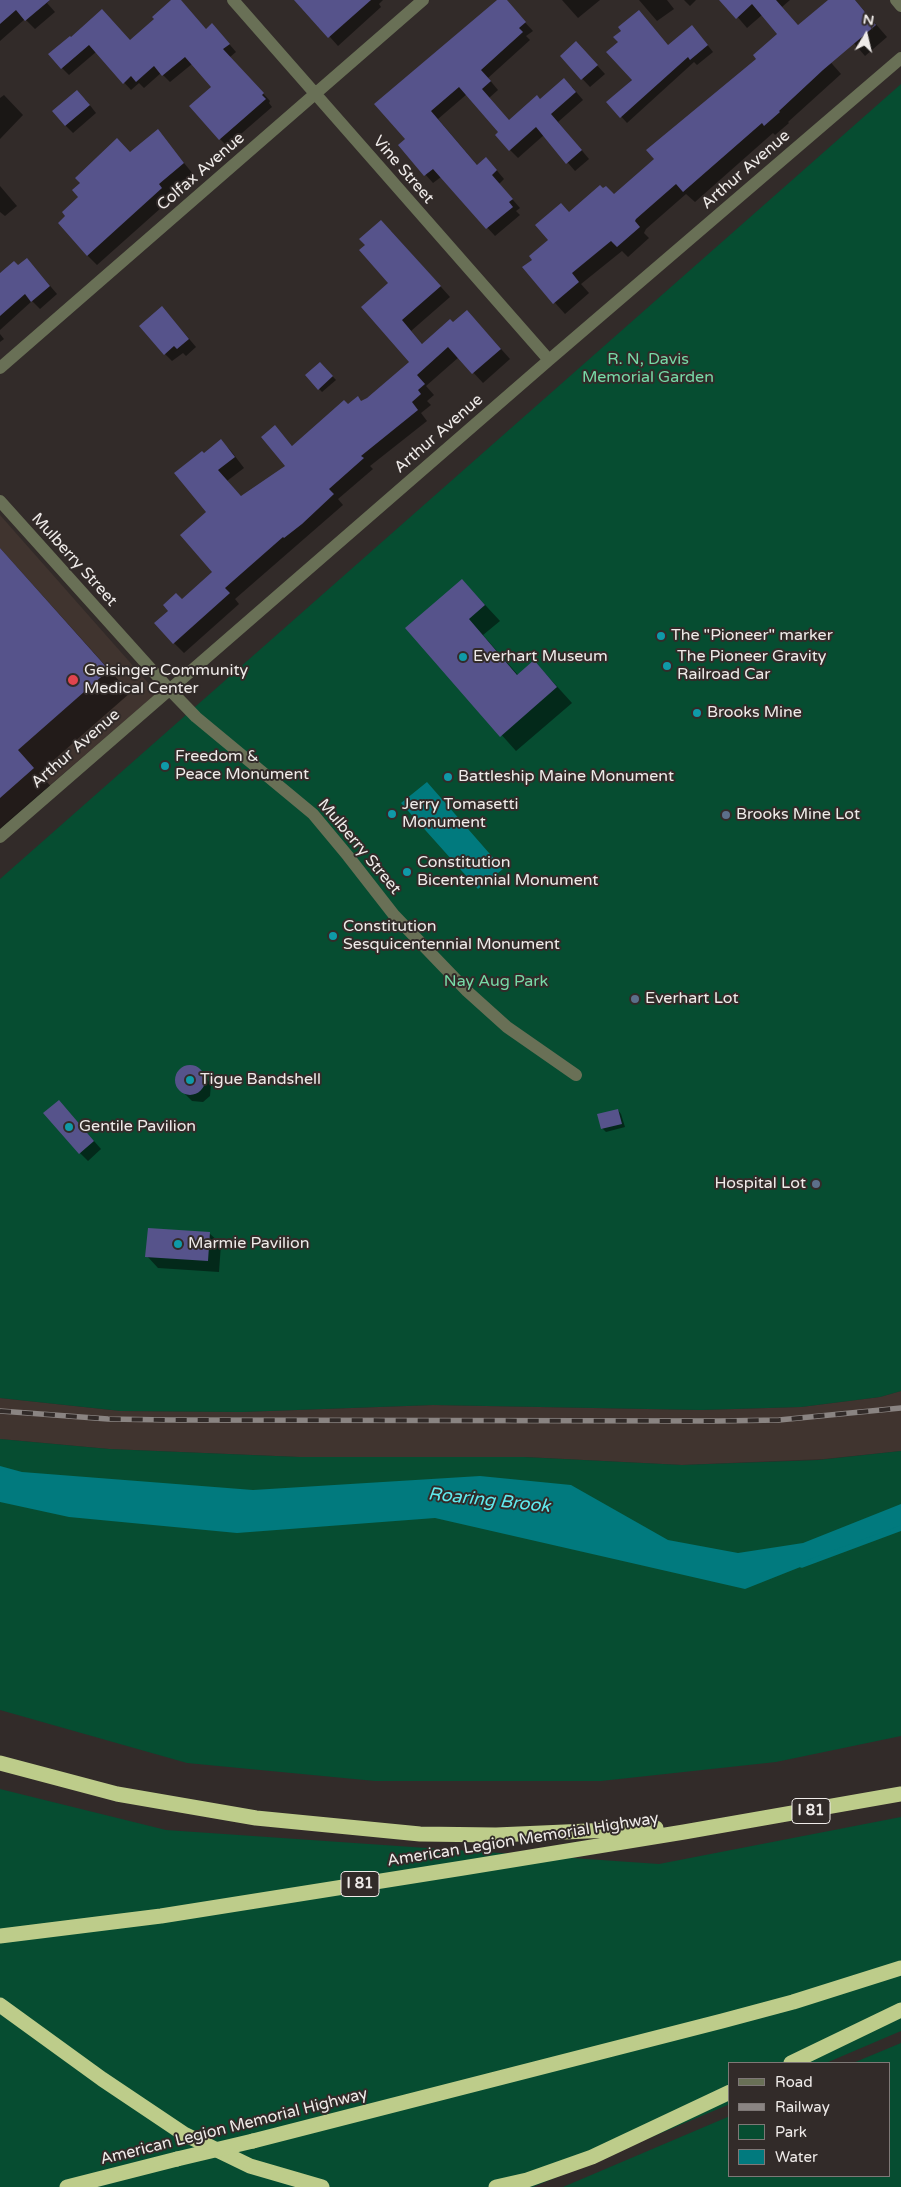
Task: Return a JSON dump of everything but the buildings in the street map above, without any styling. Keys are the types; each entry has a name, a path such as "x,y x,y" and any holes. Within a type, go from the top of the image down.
{"highway":[{"path":"0,1763 118,1794 221,1814 420,1834 496,1835 720,1826"},
{"name":"American Legion Memorial Highway","path":"0,1936 161,1916 720,1826 901,1794"},
{"name":"American Legion Memorial Highway","path":"67,2187 758,2012 901,1968"},
{"path":"0,2005 102,2079 184,2134 250,2166 322,2187"},
{"path":"793,2062 901,2010"},
{"path":"496,2187 527,2180 592,2157 728,2093"}],"street":[{"name":"Vine Street","path":"233,0 549,360"},
{"name":"Colfax Avenue","path":"0,368 423,0"},
{"path":"896,0 901,6"},
{"name":"Arthur Avenue","path":"0,837 549,360 901,58"},
{"name":"Mulberry Street","path":"0,501 168,690 196,717 313,814 394,916 466,991 507,1027 576,1076"}],"shaded area":[{"name":"Geisinger Community Medical Center","path":"0,515 157,693 0,828"},
{"path":"901,1391 901,1451 824,1459 682,1465 524,1457 299,1457 109,1449 0,1439 0,1398 121,1411 242,1412 433,1405 701,1410 801,1407 880,1397"}],"green space":[{"name":"Nay Aug Park","path":"901,84 901,1391 880,1397 801,1407 701,1410 433,1405 242,1412 121,1411 0,1398 0,879"},
{"path":"0,1439 109,1449 299,1457 524,1457 682,1465 818,1460 901,1451 901,1736 776,1762 601,1781 375,1781 187,1763 0,1710"},
{"path":"0,1789 166,1830 659,1864 901,1817 901,2031 828,2062 728,2062 728,2105 533,2187 0,2187"},
{"path":"901,2043 901,2187 563,2187 728,2117 728,2177 891,2177 891,2062 855,2062"}],"water":[{"path":"427,782 503,869 478,889 401,803"},
{"path":"0,1466 22,1472 253,1490 480,1476 571,1485 668,1540 738,1553 803,1543 901,1504 901,1527 745,1589 435,1518 237,1533 69,1517 0,1502"}],"waterway":[{"name":"Roaring Brook","path":"802,1565 901,1528"}],"railway":[{"path":"0,1411 108,1419 169,1420 718,1421 779,1420 901,1408"}],"place":[{"name":"The \"Pioneer\" marker","path":"661,636"},
{"name":"Everhart Museum","path":"463,657"},
{"name":"The Pioneer Gravity Railroad Car","path":"667,666"},
{"name":"Geisinger Community Medical Center","path":"73,680"},
{"name":"Brooks Mine","path":"697,713"},
{"name":"Freedom & Peace Monument","path":"165,766"},
{"name":"Battleship Maine Monument","path":"448,777"},
{"name":"Jerry Tomasetti Monument","path":"392,814"},
{"name":"Brooks Mine Lot","path":"726,815"},
{"name":"Constitution Bicentennial Monument","path":"407,872"},
{"name":"Constitution Sesquicentennial Monument","path":"333,936"},
{"name":"Everhart Lot","path":"635,999"},
{"name":"Tigue Bandshell","path":"190,1080"},
{"name":"Gentile Pavilion","path":"69,1127"},
{"name":"Hospital Lot","path":"816,1184"},
{"name":"Marmie Pavilion","path":"178,1244"}],"park label":[{"name":"R. N, Davis Memorial Garden","path":"648,369"}]}
